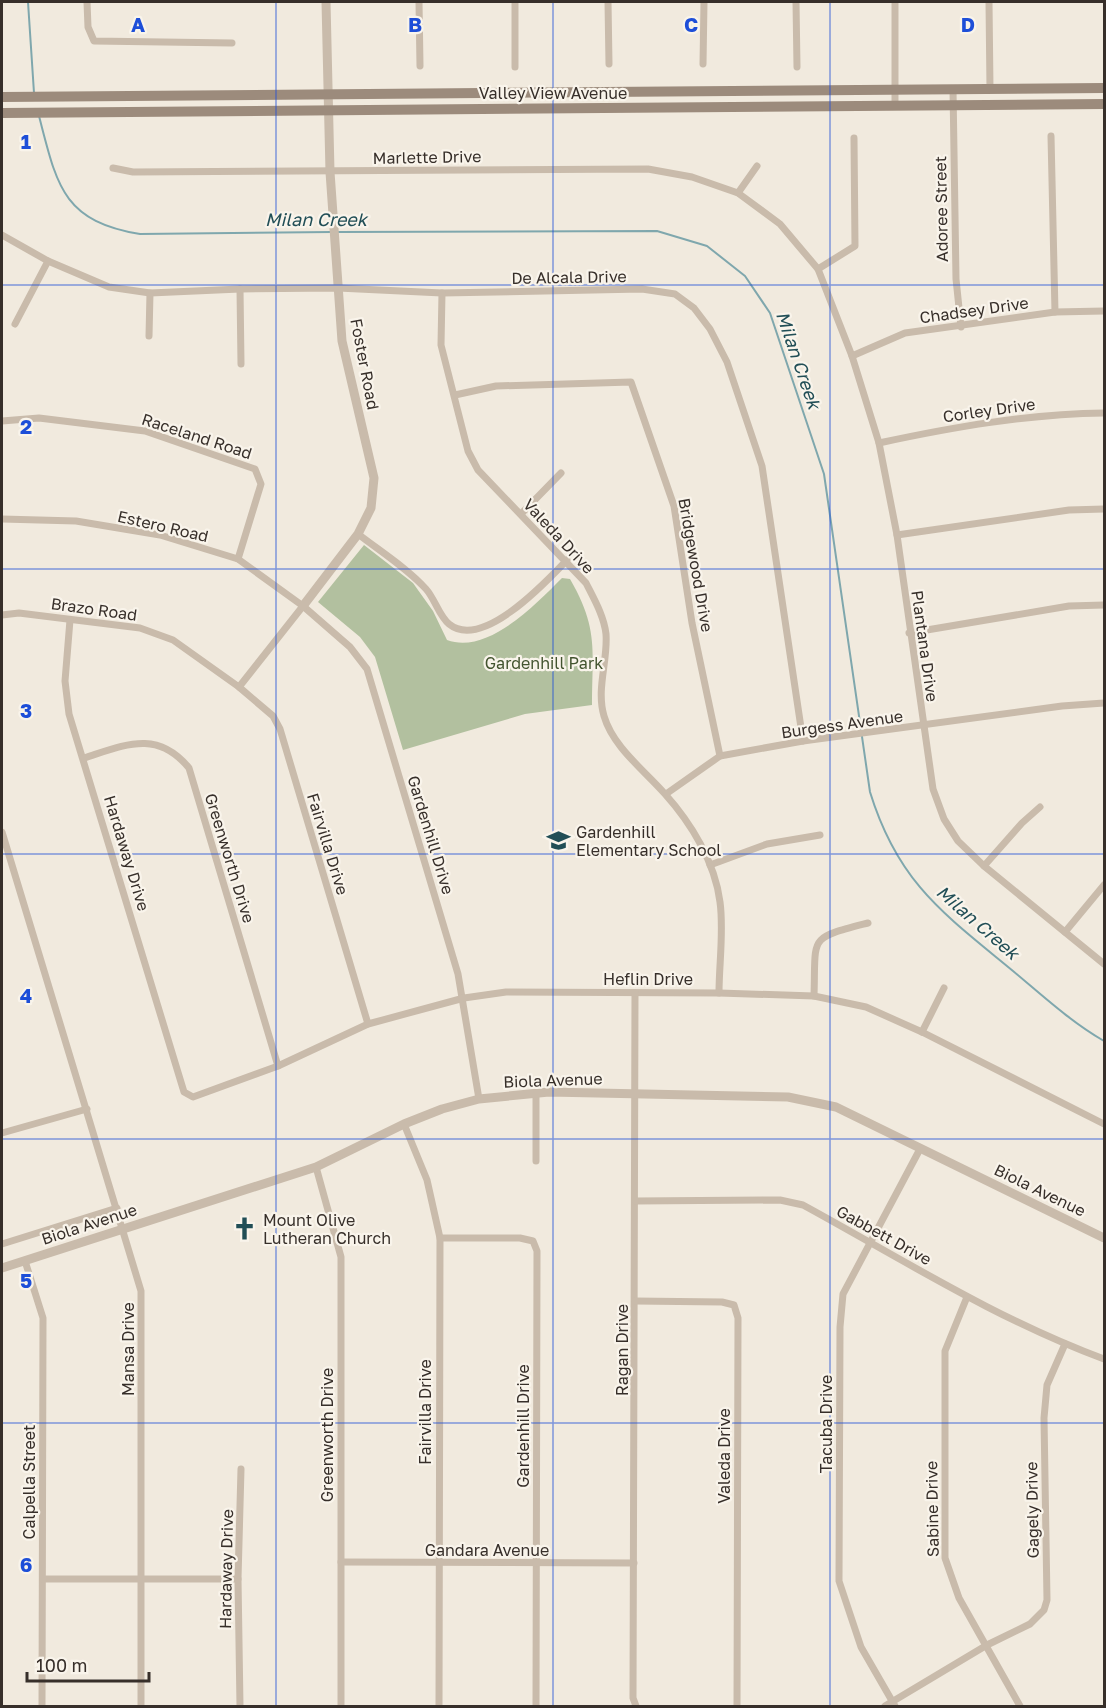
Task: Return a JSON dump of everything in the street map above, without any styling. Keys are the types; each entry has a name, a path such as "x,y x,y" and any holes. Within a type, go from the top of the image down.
{"main road":[{"name":"Valley View Avenue","path":"2,97 1104,88"},
{"name":"Valley View Avenue","path":"2,113 1104,104"}],"street":[{"path":"87,2 88,27 94,41 232,43"},
{"name":"Foster Road","path":"239,687 358,534 371,508 374,478 342,341 327,110 326,2"},
{"path":"418,2 420,66"},
{"path":"514,2 515,67"},
{"path":"608,2 609,64"},
{"path":"703,64 704,2"},
{"path":"796,2 797,67"},
{"path":"895,2 895,106"},
{"path":"989,2 990,89"},
{"name":"Adoree Street","path":"953,89 956,279 962,327"},
{"path":"1051,136 1054,312"},
{"path":"818,269 855,246 854,138"},
{"path":"738,193 757,166"},
{"name":"Marlette Drive","path":"113,168 133,172 648,169 693,177 738,193 780,224 818,269"},
{"name":"De Alcala Drive","path":"2,235 48,261 109,287 150,293 338,288 442,293 642,289 675,294 694,308 710,329 727,362 762,466 803,741"},
{"path":"15,324 48,261"},
{"name":"Plantana Drive","path":"818,269 852,356 879,443 897,535 909,633 933,789 944,819 958,841 984,866 1104,964"},
{"path":"240,289 241,364"},
{"path":"149,336 150,293"},
{"name":"Valeda Drive","path":"442,293 441,345 468,452 478,470 567,560 590,591 606,634 601,694 604,716 622,748 666,794 690,826 710,865 720,902 719,993"},
{"name":"Chadsey Drive","path":"852,356 905,333 962,327 1054,312 1104,311"},
{"name":"Bridgewood Drive","path":"455,394 496,386 631,382 674,506 692,623 720,756"},
{"name":"Corley Drive","path":"879,443 965,426 1060,414 1104,413"},
{"name":"Raceland Road","path":"2,421 39,418 145,431 255,469 261,484 238,559"},
{"path":"521,514 561,473"},
{"path":"897,535 1069,510 1104,509"},
{"name":"Estero Road","path":"2,519 76,521 160,535 238,559 303,606"},
{"path":"358,534 426,590 448,624 460,630 474,628 508,616 535,594 567,560"},
{"path":"909,633 1069,606 1104,605"},
{"name":"Gardenhill Drive","path":"303,606 350,647 367,669 444,923 464,998 478,1099"},
{"name":"Brazo Road","path":"2,615 20,613 140,628 172,640 239,687"},
{"name":"Hardaway Drive","path":"70,620 64,681 69,714 184,1092"},
{"name":"Fairvilla Drive","path":"239,687 273,716 280,729 368,1024"},
{"name":"Burgess Avenue","path":"666,794 720,756 803,741 923,727 1062,706 1104,703"},
{"name":"Greenworth Drive","path":"84,758 129,744 146,743 164,746 179,756 189,768 278,1066"},
{"path":"984,866 1022,823 1040,807"},
{"name":"Mansa Drive","path":"2,832 141,1291 141,1707"},
{"path":"710,865 766,844 820,835"},
{"path":"1065,932 1104,885"},
{"path":"814,996 816,945 824,934 868,923"},
{"path":"922,1032 944,988"},
{"name":"Heflin Drive","path":"184,1092 193,1096 278,1066 368,1024 464,998 506,992 814,996 866,1007 922,1032 1104,1124"},
{"name":"Ragan Drive","path":"635,993 633,1698 636,1707"},
{"path":"536,1092 536,1161"},
{"name":"Biola Avenue","path":"2,1268 316,1167 404,1124 442,1109 478,1099 536,1092 788,1097 813,1100 836,1107 1104,1238"},
{"path":"2,1133 87,1109"},
{"name":"Fairvilla Drive","path":"404,1124 427,1180 440,1238 439,1707"},
{"name":"Tacuba Drive","path":"894,1704 861,1647 838,1581 840,1327 843,1294 869,1241 920,1149"},
{"name":"Greenworth Drive","path":"316,1167 341,1257 341,1707"},
{"name":"Gabbett Drive","path":"636,1201 780,1200 803,1205 967,1297 1065,1344 1104,1359"},
{"name":"Biola Avenue","path":"2,1244 117,1208"},
{"name":"Gardenhill Drive","path":"440,1238 520,1238 533,1240 537,1251 536,1707"},
{"name":"Calpella Street","path":"25,1261 43,1318 42,1707"},
{"name":"Sabine Drive","path":"967,1297 945,1351 945,1558 959,1598 1020,1707"},
{"name":"Valeda Drive","path":"635,1301 722,1302 734,1305 738,1318 737,1707"},
{"name":"Gagely Drive","path":"885,1707 894,1704 987,1645 1030,1624 1044,1610 1047,1600 1046,1396 1047,1385 1065,1344"},
{"name":"Hardaway Drive","path":"240,1707 238,1579 242,1469"},
{"name":"Gandara Avenue","path":"341,1562 634,1563"},
{"path":"43,1579 238,1579"}],"green space":[{"name":"Gardenhill Park","path":"364,545 413,583 433,611 447,640 463,643 495,634 525,613 562,578 570,579 586,612 590,627 593,655 592,705 525,714 403,750 375,657 360,637 318,602"}],"waterway":[{"name":"Milan Creek","path":"28,2 34,93"},
{"name":"Milan Creek","path":"39,116 51,162 67,196 94,220 114,228 140,234 332,232"},
{"name":"Milan Creek","path":"338,232 657,231 707,246 745,276 770,313 824,474 870,792 881,823 909,874 945,913 1057,1008 1104,1041"}],"place":[{"name":"Gardenhill Elementary School","path":"558,841"},
{"name":"Mount Olive Lutheran Church","path":"245,1229"}]}
